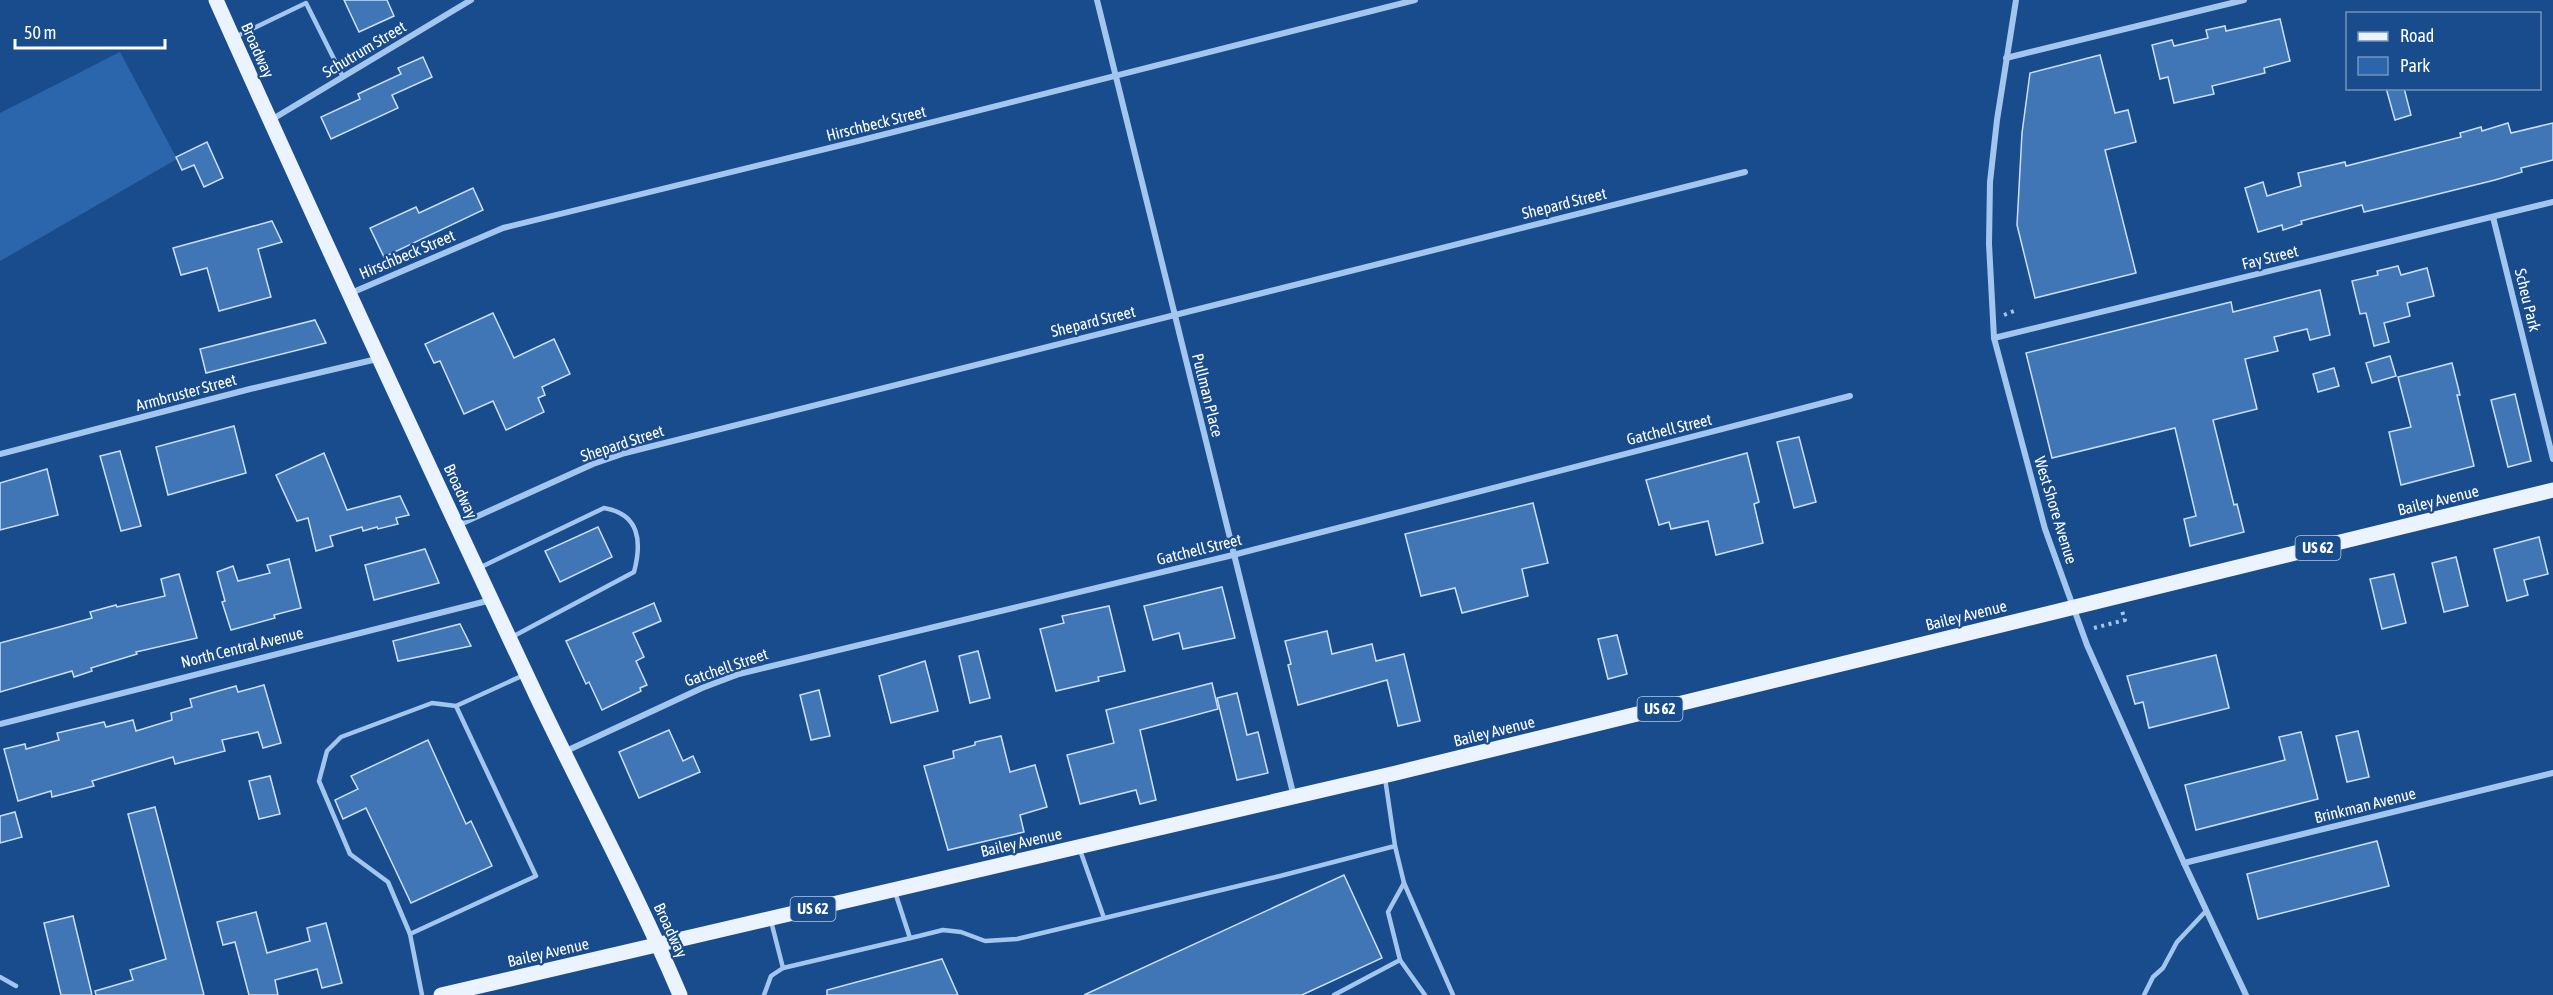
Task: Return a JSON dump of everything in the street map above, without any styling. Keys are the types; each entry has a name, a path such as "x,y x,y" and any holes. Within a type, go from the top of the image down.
{"main road":[{"name":"Broadway","path":"216,0 526,674 659,944 680,995"},
{"name":"Bailey Avenue","path":"441,995 1384,776 2553,490"}],"street":[{"name":"Schutrum Street","path":"271,121 471,0"},
{"name":"Pullman Place","path":"1097,0 1294,797"},
{"name":"Hirschbeck Street","path":"351,294 502,228 1415,0"},
{"name":"West Shore Avenue","path":"2016,0 1996,120 1990,182 1989,244 1994,338 2045,529 2087,645 2184,863 2246,995"},
{"path":"2006,58 2244,0"},
{"name":"Shepard Street","path":"457,525 593,464 625,453 1745,172"},
{"name":"Fay Street","path":"1994,338 2553,202"},
{"name":"Scheu Park","path":"2493,217 2553,459"},
{"name":"Armbruster Street","path":"0,454 380,358"},
{"name":"Gatchell Street","path":"563,752 702,688 739,674 1233,555 1850,396"},
{"name":"North Central Avenue","path":"0,724 492,600"},
{"name":"Brinkman Avenue","path":"2184,863 2553,773"}],"lane":[{"path":"233,38 306,3 343,77"},
{"path":"478,569 604,508 616,510 626,516 635,529 639,544 634,572 510,638"},
{"path":"423,995 410,934 388,882 350,854 320,781 327,751 341,737 432,703 456,706 526,674"},
{"path":"410,934 536,876 456,706"},
{"path":"1384,776 1395,846 1404,883 1452,995"},
{"path":"764,995 771,976 783,968 943,930 962,932 985,941 1007,941 1395,846"},
{"path":"1079,847 1104,918"},
{"path":"1404,883 1388,912 1400,960 1425,995"},
{"path":"894,890 910,938"},
{"path":"2144,995 2153,977 2163,968 2177,942 2206,911"},
{"path":"770,918 783,968"},
{"path":"1334,995 1400,960"},
{"path":"0,977 16,986"}],"path":[{"path":"2099,627 2125,620"}],"green space":[{"path":"120,52 177,159 0,261 0,113"}],"building":[{"path":"344,0 387,0 394,16 359,32"},
{"path":"2280,19 2290,61 2264,68 2265,73 2212,86 2214,94 2174,103 2168,77 2160,79 2152,45 2172,40 2174,46 2208,38 2206,30 2225,26 2226,31"},
{"path":"2100,55 2115,113 2128,110 2136,142 2105,150 2136,273 2035,298 2017,225 2022,133 2030,73"},
{"path":"423,57 432,77 392,95 398,108 331,139 321,117 360,99 358,94 401,74 398,68"},
{"path":"2387,90 2405,90 2411,115 2395,120"},
{"path":"2508,123 2511,133 2553,123 2553,160 2521,168 2522,172 2495,180 2418,199 2364,212 2362,205 2301,221 2302,224 2283,230 2282,225 2258,232 2245,188 2263,182 2267,196 2301,186 2298,173 2345,162 2346,166 2461,137 2460,133 2481,127 2482,131"},
{"path":"207,142 223,178 204,187 194,165 182,170 176,157"},
{"path":"473,188 483,210 384,257 370,228 416,207 419,213"},
{"path":"272,221 282,242 258,249 271,297 219,311 207,268 181,275 173,248"},
{"path":"2398,266 2401,275 2427,268 2434,296 2407,303 2410,316 2384,323 2389,342 2374,346 2366,313 2360,314 2352,281 2378,275 2377,271"},
{"path":"2320,290 2330,335 2310,340 2307,329 2274,337 2278,351 2245,359 2257,409 2213,420 2234,505 2237,504 2244,532 2190,546 2184,519 2196,516 2175,428 2052,458 2026,353 2231,302 2233,312"},
{"path":"493,313 514,358 554,339 570,374 542,387 545,395 538,398 544,412 506,430 493,401 464,414 440,361 434,363 425,344"},
{"path":"315,320 326,343 206,373 200,349"},
{"path":"2390,356 2396,376 2372,383 2366,363"},
{"path":"2452,363 2474,466 2401,485 2389,432 2411,427 2398,377"},
{"path":"2334,368 2339,386 2318,392 2313,374"},
{"path":"2515,394 2531,461 2508,467 2491,400"},
{"path":"234,426 246,473 168,495 156,447"},
{"path":"1799,437 1816,502 1794,508 1777,442"},
{"path":"120,451 141,526 121,531 100,456"},
{"path":"324,453 347,510 400,496 409,515 396,518 398,524 363,531 362,527 330,536 333,546 316,551 308,518 297,521 276,475"},
{"path":"1747,453 1759,502 1754,504 1763,543 1716,555 1708,521 1671,529 1669,522 1659,525 1646,480"},
{"path":"47,469 58,515 0,530 0,483"},
{"path":"1533,503 1548,563 1522,569 1528,596 1462,613 1455,588 1421,596 1405,534"},
{"path":"598,527 612,557 560,582 545,551"},
{"path":"2539,537 2548,574 2524,580 2528,595 2507,601 2494,549"},
{"path":"425,549 439,583 374,600 365,565"},
{"path":"2456,557 2468,606 2444,612 2432,563"},
{"path":"289,559 301,608 231,630 222,602 225,601 217,572 233,566 238,581 270,573 267,565"},
{"path":"179,574 197,638 136,652 137,654 91,668 92,671 74,677 72,671 0,692 0,643 92,618 90,612 165,596 161,579"},
{"path":"2394,574 2406,623 2382,629 2370,579"},
{"path":"1222,587 1235,638 1183,649 1179,633 1153,640 1144,606"},
{"path":"654,603 661,621 633,633 644,657 636,661 647,685 640,688 641,691 602,710 589,682 586,684 566,641"},
{"path":"1109,606 1125,671 1098,677 1099,681 1056,691 1040,629 1064,623 1062,616"},
{"path":"460,624 471,646 398,661 393,641"},
{"path":"1327,631 1332,654 1372,644 1376,661 1404,654 1420,721 1398,726 1387,680 1298,705 1288,665 1291,664 1285,641"},
{"path":"1617,635 1627,674 1608,679 1598,639"},
{"path":"978,651 990,698 970,703 959,656"},
{"path":"2216,655 2229,708 2149,728 2143,702 2135,704 2127,676"},
{"path":"925,661 938,711 891,723 879,676"},
{"path":"1212,683 1218,709 1140,730 1156,800 1140,804 1136,790 1080,804 1067,755 1114,743 1106,710"},
{"path":"264,685 281,743 263,748 258,732 222,740 225,751 175,764 173,757 92,781 94,786 52,797 51,791 18,801 4,749 25,744 26,749 59,740 57,733 104,722 106,727 133,720 136,731 172,720 171,713 192,707 190,699 236,686 238,692"},
{"path":"819,690 830,736 811,740 800,695"},
{"path":"1237,693 1247,735 1258,732 1268,773 1237,780 1217,698"},
{"path":"669,730 683,761 693,756 700,772 639,798 619,752"},
{"path":"2358,731 2369,777 2347,782 2336,736"},
{"path":"2301,732 2318,799 2196,830 2185,785 2285,760 2279,737"},
{"path":"1001,736 1010,772 1035,765 1047,807 1020,815 1024,832 948,850 924,766 954,758 953,751 975,745 975,742"},
{"path":"428,740 466,824 471,821 492,866 411,903 366,808 343,819 335,800 358,789 351,776"},
{"path":"270,776 280,814 259,819 249,781"},
{"path":"155,807 204,995 96,995 95,991 133,980 130,970 166,959 128,814"},
{"path":"15,812 22,837 0,843 0,816"},
{"path":"2377,841 2389,886 2258,919 2247,874"},
{"path":"1344,875 1382,958 1302,995 1084,995"},
{"path":"256,912 267,953 310,941 307,928 326,923 342,983 322,988 317,969 275,980 278,995 249,995 235,942 223,945 217,922"},
{"path":"73,916 92,995 61,995 44,923"},
{"path":"942,959 958,995 827,995 827,990"}]}
